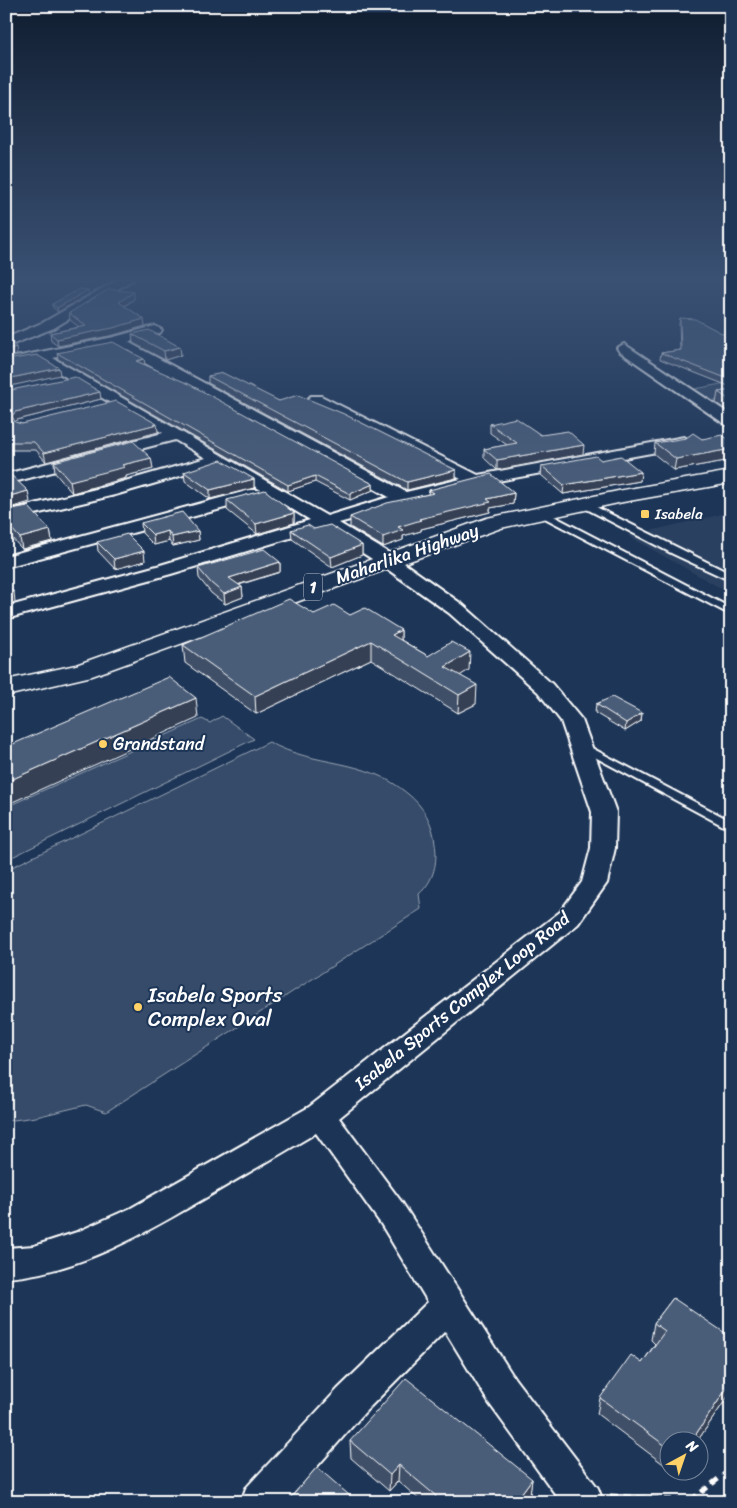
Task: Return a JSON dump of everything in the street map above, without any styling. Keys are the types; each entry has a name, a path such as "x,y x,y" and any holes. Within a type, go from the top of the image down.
{"highway":[{"name":"Maharlika Highway","path":"6,688 83,670 495,523 540,512 731,477"}],"street":[{"path":"6,363 74,349"},
{"path":"131,349 404,498"},
{"path":"626,349 731,422"},
{"name":"Isabela Sports Complex Loop Road","path":"6,1263 34,1261 85,1244 142,1218 320,1116 569,918 594,884 603,848 604,812 582,746 571,720 546,688 456,609 387,560 326,522 40,356"},
{"path":"60,382 78,378"},
{"path":"316,399 476,480"},
{"path":"99,407 118,402"},
{"path":"6,478 175,435"},
{"path":"6,613 164,570 404,498 476,480 684,442"},
{"path":"6,516 109,491 218,460"},
{"path":"6,562 273,490"},
{"path":"320,1116 392,1214 502,1391 578,1499"},
{"path":"260,1502 351,1401 448,1305"}],"lane":[{"path":"584,504 676,552 731,578"},
{"path":"540,512 731,612"},
{"path":"582,746 731,826"}],"path":[{"path":"578,1499 690,1500 731,1469"}],"shaded area":[{"path":"731,382 731,398 709,402 690,390"},
{"path":"731,512 731,594 628,536"},
{"path":"222,716 254,739 6,860 6,807 202,719 210,723"},
{"name":"Isabela Sports Complex Oval","path":"269,742 304,756 357,768 374,774 391,782 418,804 430,822 436,850 434,871 428,883 419,894 421,909 106,1112 86,1105 36,1117 6,1121 6,870"}],"building":[{"path":"75,349 126,349 144,359 136,361 189,384 373,484 350,494 315,476 288,485 57,353"},
{"path":"731,349 731,380 661,353 681,350"},
{"path":"37,355 59,368 6,379 6,360"},
{"path":"223,373 279,401 298,395 344,414 456,470 407,482 208,376"},
{"path":"75,377 100,392 15,412 12,416 15,422 22,424 116,401 157,424 44,453 34,442 6,442 6,391"},
{"path":"731,390 731,401 718,392"},
{"path":"516,418 541,435 568,431 584,445 497,460 484,449 517,443 490,424"},
{"path":"693,433 702,439 722,435 731,441 731,449 676,459 655,443 686,438"},
{"path":"133,441 151,458 122,465 125,467 70,481 54,462"},
{"path":"596,456 601,460 621,456 641,472 564,485 542,466"},
{"path":"221,460 254,479 210,490 184,472"},
{"path":"9,473 28,491 6,497 6,474"},
{"path":"491,474 514,493 487,499 491,502 419,519 421,520 398,527 403,530 383,537 350,517 387,503 434,493 429,490"},
{"path":"265,490 294,513 256,524 227,500"},
{"path":"28,506 50,530 20,538 7,524 13,522 6,516 6,510"},
{"path":"182,512 198,531 172,537 168,531 153,535 141,523"},
{"path":"308,525 314,529 330,525 362,545 331,557 291,530"},
{"path":"127,534 144,551 114,559 97,542"},
{"path":"264,549 280,562 229,578 242,587 224,594 198,568"},
{"path":"6,585 14,592 6,594"},
{"path":"289,599 314,614 334,605 350,615 365,608 401,630 392,635 428,656 451,642 470,652 445,667 477,685 459,695 371,641 255,696 183,645"},
{"path":"169,677 196,698 6,782 6,747"},
{"path":"612,697 642,713 626,723 596,704"},
{"path":"673,1298 731,1337 731,1382 699,1430 660,1430 660,1442 600,1398 631,1355 642,1363 665,1331 654,1323"},
{"path":"406,1378 532,1479 515,1502 432,1502 436,1496 399,1465 390,1475 350,1441"},
{"path":"317,1467 357,1502 287,1502"}],"place":[{"name":"Isabela","path":"645,514"},
{"name":"Grandstand","path":"103,744"},
{"name":"Isabela Sports Complex Oval","path":"138,1007"}]}
